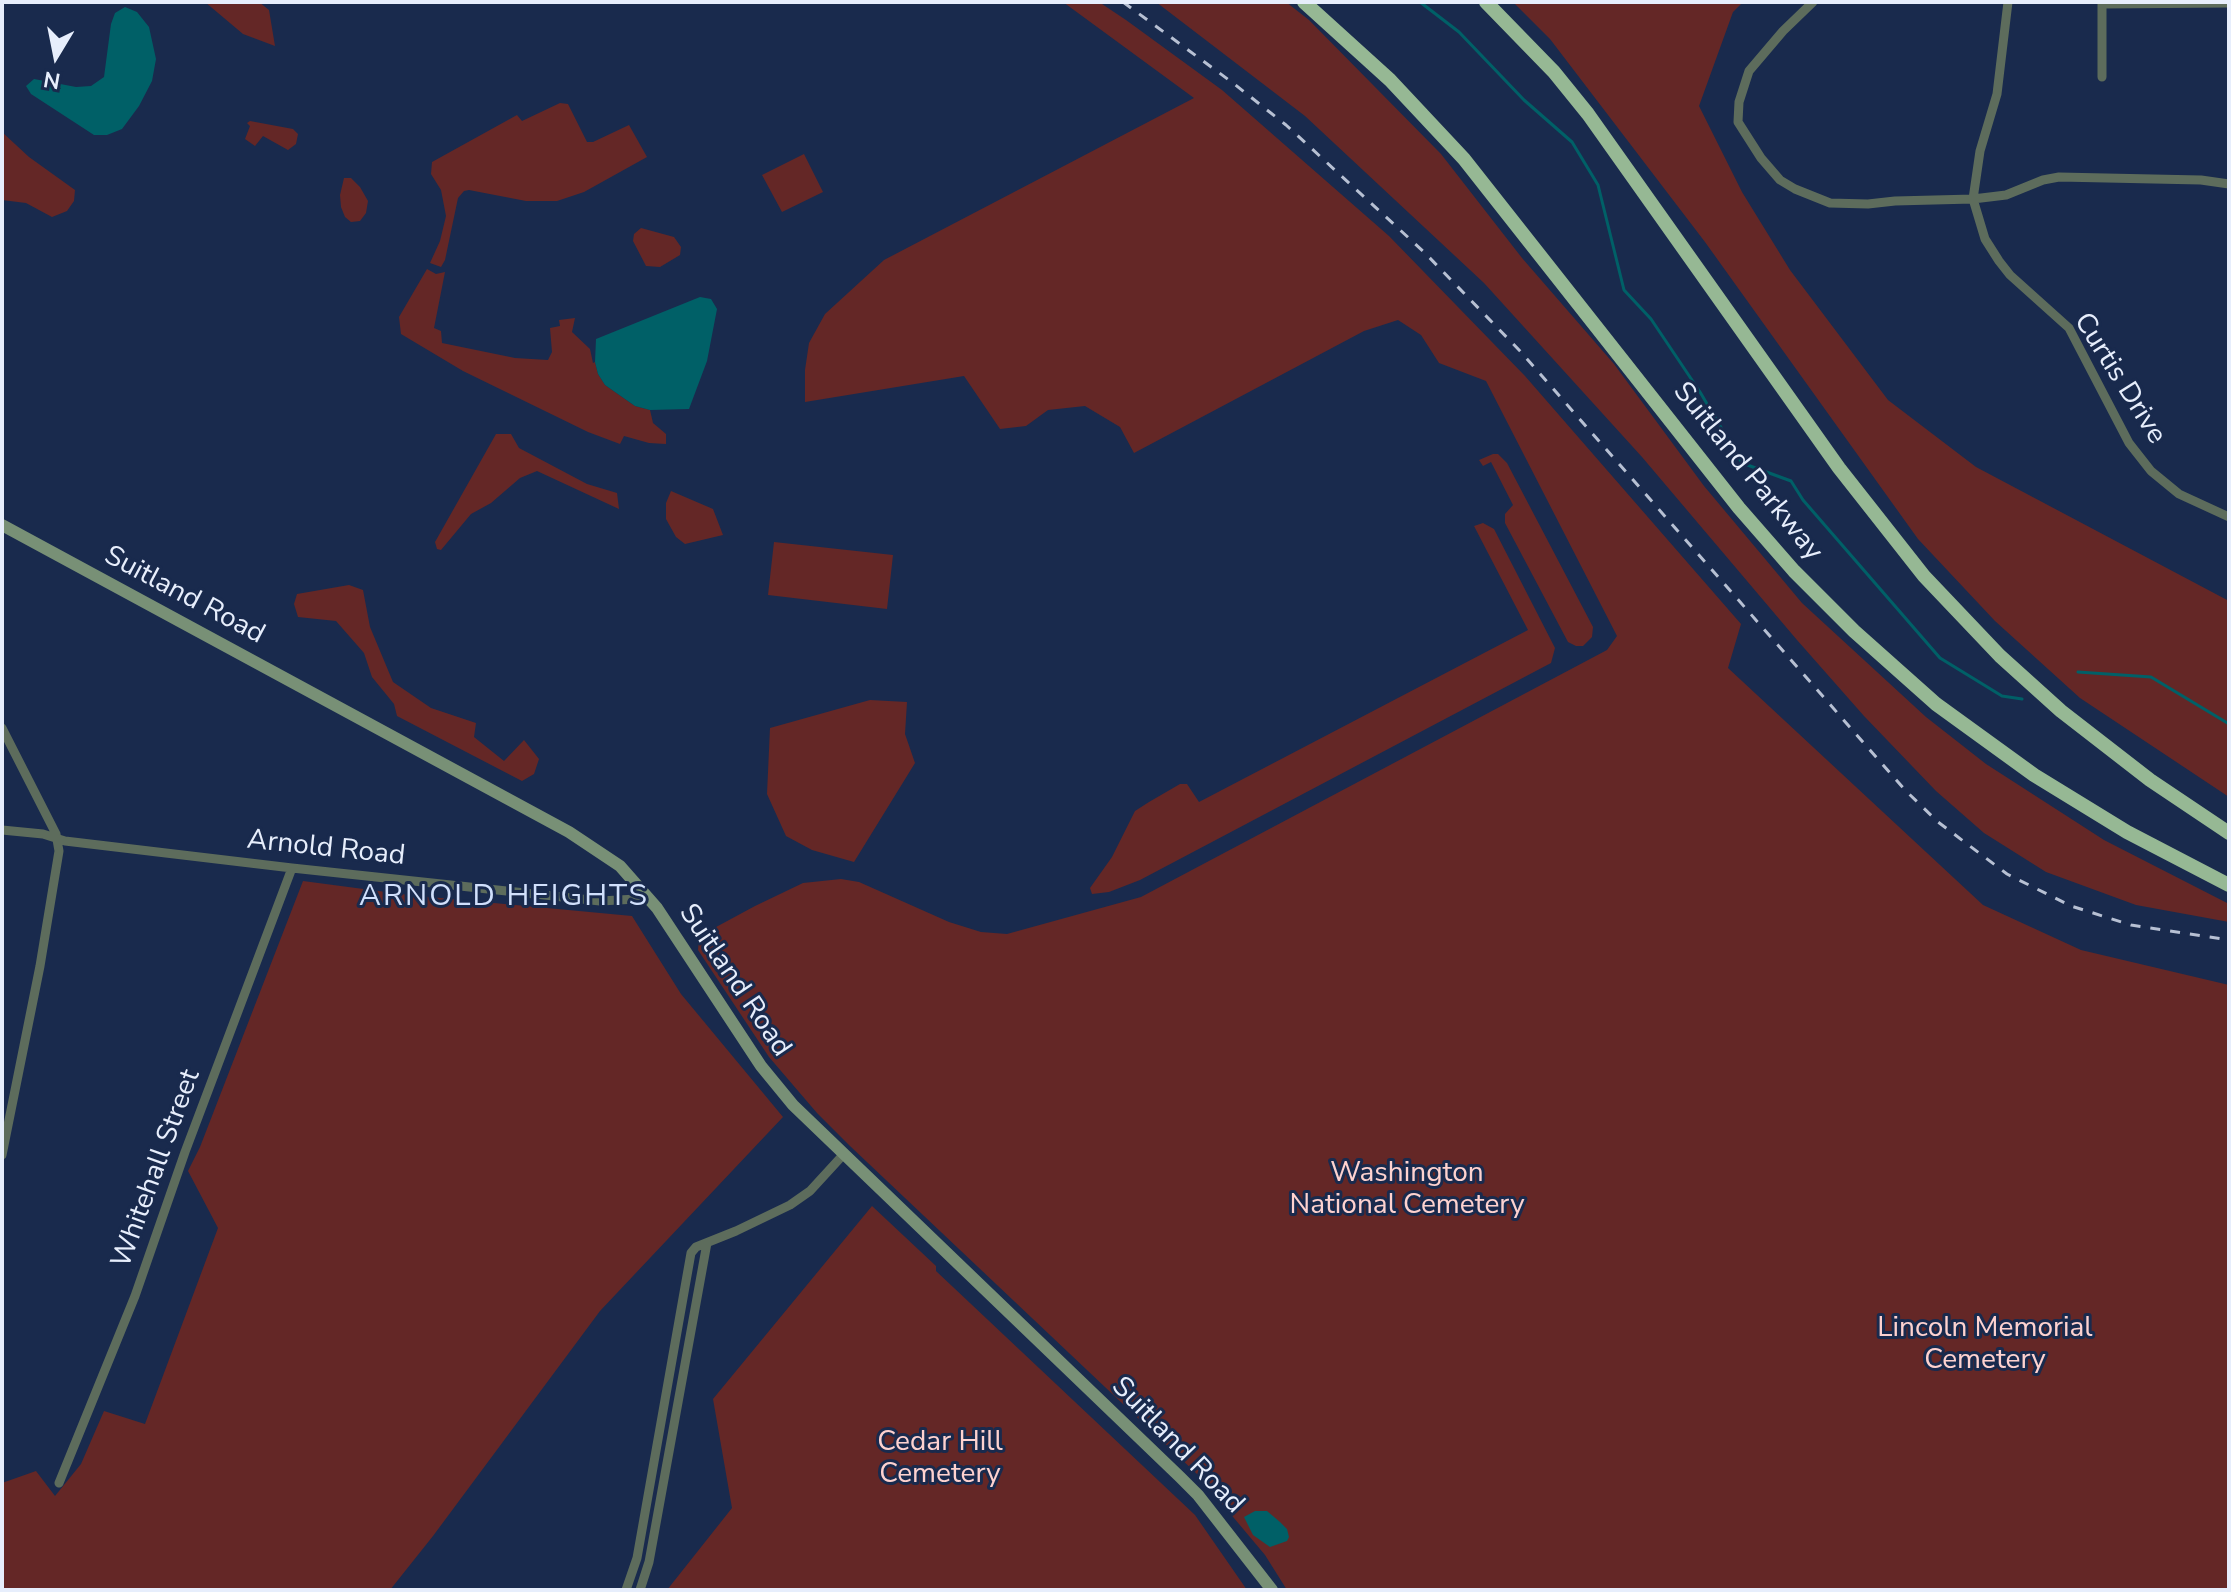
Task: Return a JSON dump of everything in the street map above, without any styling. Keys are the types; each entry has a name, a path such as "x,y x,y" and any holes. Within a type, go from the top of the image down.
{"highway":[{"name":"Suitland Parkway","path":"1304,2 1390,80 1464,159 1739,508 1803,581 1854,631 1936,704 2022,767 2127,832 2229,885"},
{"path":"1486,2 1544,62 1588,114 1839,468 1924,576 1991,647 2061,711 2138,772 2229,833"}],"main road":[{"name":"Suitland Road","path":"2,525 569,832 607,856 645,893 761,1066 793,1105 1180,1477 1272,1590"}],"street":[{"path":"1813,2 1758,58 1744,83 1739,102 1738,122 1761,158 1780,180 1795,189 1830,203 1868,204 2006,195 2059,177 2201,180 2229,184"},
{"name":"Curtis Drive","path":"2008,2 1999,84 1980,151 1973,199 1985,239 2010,275 2069,328 2129,443 2151,471 2179,494 2229,517"},
{"path":"2102,77 2102,3 2229,3"},
{"path":"2,728 57,840 59,851 2,1155"},
{"name":"Arnold Road","path":"2,830 43,834 57,840 292,868 600,901 637,899 645,893"},
{"name":"Whitehall Street","path":"59,1483 135,1296 185,1152 292,868"},
{"path":"626,1590 637,1558 691,1253 790,1205 810,1191 843,1155"},
{"path":"640,1590 649,1562 707,1243"}],"green space":[{"path":"205,2 259,2 269,10 275,46 243,34"},
{"path":"1063,2 1099,2 1126,20 1222,90 1389,236 1525,376 1741,624 1728,668 1983,905 2081,950 2229,985 2229,1590 1287,1590 1265,1555 1197,1474 850,1146 769,1057 698,950 699,939 705,933 755,906 803,883 841,879 859,882 949,922 981,932 1007,934 1141,897 1607,650 1617,636 1486,381 1439,363 1421,335 1398,320 1364,331 1134,453 1120,427 1085,406 1048,410 1026,426 1000,429 964,376 805,402 809,343 825,314 884,260 1194,98"},
{"path":"1156,2 1286,2 1309,20 1441,154 1522,258 1614,364 1704,486 1802,603 1926,717 1986,764 2104,840 2229,904 2229,922 2136,905 2046,872 1984,833 1936,791 1864,716 1642,457 1484,283 1305,116"},
{"path":"1513,2 1743,2 1733,12 1699,106 1742,192 1790,270 1888,400 1976,467 2229,601 2229,797 2080,698 1995,621 1918,539 1705,242 1550,39"},
{"path":"560,103 568,104 587,142 629,125 647,157 584,192 557,201 526,201 464,191 458,198 445,260 441,267 430,263 446,216 441,190 431,174 432,162 517,115 522,121"},
{"path":"250,121 293,129 298,134 296,144 288,150 263,136 255,146 245,139"},
{"path":"2,132 29,157 75,190 74,201 67,211 52,217 26,203 2,200"},
{"path":"804,154 823,192 782,212 762,175"},
{"path":"344,178 351,178 368,201 366,213 360,221 351,222 341,207"},
{"path":"641,228 674,237 681,247 680,255 660,267 646,266 633,241 634,234"},
{"path":"427,269 436,274 445,272 434,328 441,331 442,343 515,358 548,360 552,352 550,328 560,326 559,320 575,318 572,332 590,349 593,363 605,385 635,406 650,410 653,423 666,434 666,444 624,436 620,444 588,432 463,371 401,334 399,317"},
{"path":"496,434 511,434 519,448 587,484 617,493 619,509 537,471 520,478 491,503 471,514 441,550 437,549 435,542"},
{"path":"1498,454 1507,463 1593,627 1592,637 1583,646 1568,642 1505,523 1505,514 1513,505 1491,462 1483,466 1479,460"},
{"path":"671,491 713,509 723,535 685,544 676,537 666,519 666,503"},
{"path":"1483,523 1494,529 1555,648 1551,663 1140,880 1109,892 1092,894 1090,888 1112,857 1135,811 1149,802 1180,784 1187,784 1199,802 1528,630 1474,526"},
{"path":"774,542 893,555 887,609 768,595"},
{"path":"349,585 363,590 370,627 393,682 431,708 476,723 474,737 504,761 524,740 539,759 534,774 522,781 397,716 394,704 372,677 364,653 336,621 298,617 294,604 297,594"},
{"path":"870,700 907,702 905,734 915,763 854,862 812,850 786,836 767,794 770,728"},
{"path":"303,881 409,895 632,916 681,994 783,1117 600,1311 390,1590 2,1590 2,1483 36,1471 55,1496 81,1464 104,1411 145,1424 218,1228 188,1171"},
{"name":"Cedar Hill Cemetery","path":"872,1206 936,1266 936,1271 1195,1515 1247,1590 667,1590 732,1508 713,1399"}],"shaded area":[{"path":"125,7 137,12 149,27 156,59 152,81 122,129 107,135 94,135 31,94 26,86 34,79 76,87 91,86 104,77 111,24 115,13"},
{"path":"700,297 711,299 717,309 707,361 689,409 650,410 635,406 605,385 595,362 596,339"},
{"path":"1255,1511 1267,1511 1280,1522 1287,1529 1287,1541 1270,1547 1253,1535 1244,1517"}],"waterway":[{"path":"1420,2 1459,32 1524,100 1572,142 1598,185 1624,290 1651,319 1700,392 1742,463 1791,481 1803,500 1940,658 2002,696 2022,699"},
{"path":"2078,672 2151,677 2229,724"}],"railway":[{"path":"1123,2 1286,125 1424,252 1520,351 1905,790 1938,822 2007,874 2071,906 2131,925 2229,940"}],"district":[{"name":"ARNOLD HEIGHTS","path":"504,898"}],"park label":[{"name":"Washington National Cemetery","path":"1407,1190"},
{"name":"Lincoln Memorial Cemetery","path":"1985,1345"}]}
